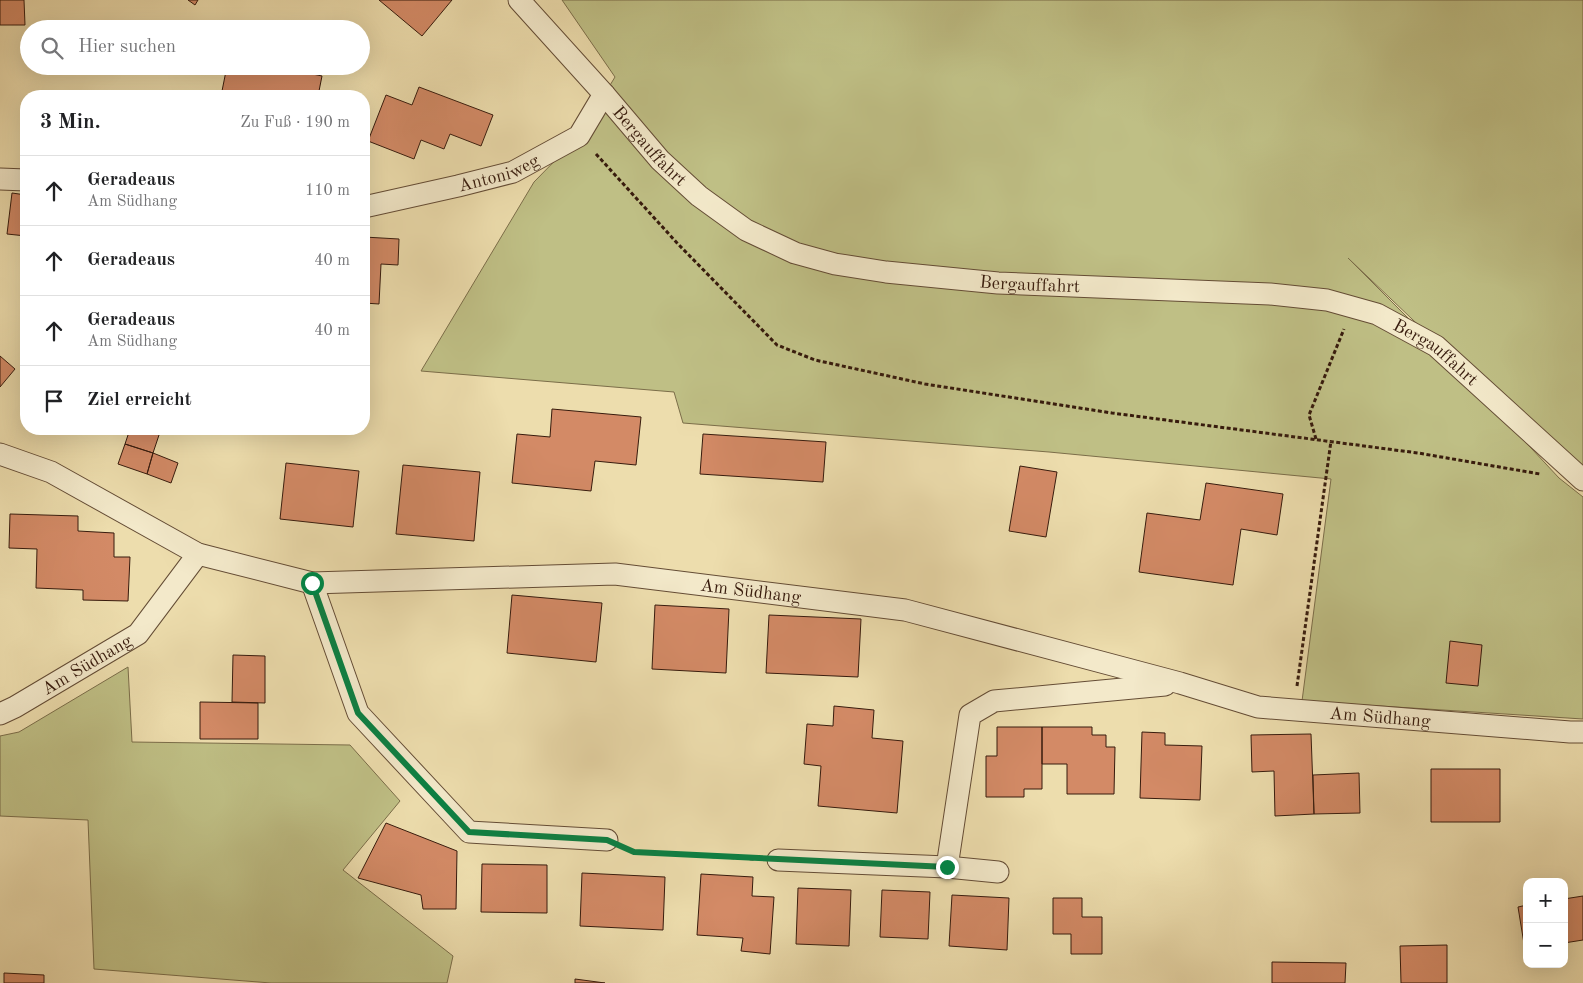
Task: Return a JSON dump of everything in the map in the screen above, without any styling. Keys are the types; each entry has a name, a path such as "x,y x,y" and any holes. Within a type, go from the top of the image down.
{"street":[{"name":"Bergauffahrt","path":"519,0 604,94 660,160 699,196 746,230 795,253 835,264 886,272 998,283 1270,294 1327,300 1352,307 1376,314 1436,346 1583,480"},
{"path":"579,136 604,94"},
{"name":"Antoniweg","path":"370,206 513,172 579,136"},
{"path":"0,179 20,180"},
{"name":"Am Südhang","path":"0,454 51,472 198,554 312,583 615,574 906,610 1180,683 1258,707 1583,732"},
{"name":"Am Südhang","path":"0,714 138,634 198,554"},
{"path":"312,583 358,713 469,832 607,840"},
{"name":"Am Südhang","path":"947,867 970,714 994,701 1180,683"},
{"path":"778,860 947,867 998,872"}],"path":[{"path":"579,136 678,244 778,345 815,360 925,384 1112,413 1418,453 1540,474"},
{"path":"1316,439 1309,415 1352,307"},
{"path":"1293,710 1332,441"},
{"path":"607,840 634,852 778,860"}],"green space":[{"path":"562,0 1583,0 1583,478 1519,421 1348,258 1436,346 1559,478 1583,497 1583,719 1302,701 1331,479 1049,452 683,423 674,392 421,371 534,182 579,136 615,77"},
{"path":"128,667 132,742 350,745 400,801 343,870 453,956 447,983 271,983 94,969 88,820 0,816 0,736 19,732"}],"building":[{"path":"0,0 24,0 25,20 20,20 20,25 0,25"},
{"path":"188,0 198,0 195,5"},
{"path":"379,0 452,0 422,36"},
{"path":"225,75 322,76 319,90 222,90"},
{"path":"419,87 493,115 481,146 450,134 444,149 421,140 414,159 370,142 370,136 386,95 412,105"},
{"path":"12,193 20,194 20,235 7,234"},
{"path":"370,237 399,239 398,265 381,264 379,304 370,303"},
{"path":"0,356 15,369 0,387"},
{"path":"552,409 641,417 636,465 595,461 591,491 512,483 517,434 550,437"},
{"path":"703,434 826,442 823,482 700,474"},
{"path":"128,435 159,435 153,453 125,444"},
{"path":"125,444 153,453 147,474 118,464"},
{"path":"153,453 178,463 171,483 147,474"},
{"path":"286,463 359,471 353,527 280,519"},
{"path":"403,465 480,472 474,541 396,534"},
{"path":"1020,466 1057,472 1046,537 1009,531"},
{"path":"1206,483 1283,494 1277,535 1241,529 1233,585 1139,572 1147,513 1200,520"},
{"path":"10,514 78,516 78,531 114,533 114,557 130,557 128,601 83,600 83,590 36,588 37,549 9,548"},
{"path":"512,595 602,603 596,662 507,653"},
{"path":"655,605 729,609 726,673 652,669"},
{"path":"769,615 861,619 858,677 766,673"},
{"path":"1450,641 1482,645 1478,686 1446,683"},
{"path":"233,655 265,656 265,703 232,702"},
{"path":"200,702 258,703 258,739 200,739"},
{"path":"834,706 874,710 872,738 903,741 897,813 818,806 821,766 804,764 807,724 833,726"},
{"path":"997,727 1042,727 1042,789 1024,789 1024,797 986,797 986,756 997,756"},
{"path":"1042,727 1092,727 1092,735 1106,735 1106,747 1115,747 1114,794 1067,794 1067,764 1042,764"},
{"path":"1142,732 1165,733 1165,745 1202,746 1200,800 1140,798"},
{"path":"1311,734 1314,814 1275,816 1274,771 1252,772 1251,735"},
{"path":"1431,769 1500,769 1500,822 1431,822"},
{"path":"1359,773 1360,813 1314,814 1313,775"},
{"path":"386,823 457,851 456,909 423,909 421,895 358,878"},
{"path":"482,864 547,865 547,913 481,912"},
{"path":"582,873 665,877 663,930 580,926"},
{"path":"701,874 753,877 752,896 774,897 770,954 741,951 743,938 697,935"},
{"path":"798,888 851,890 849,946 796,944"},
{"path":"882,890 930,892 928,939 880,937"},
{"path":"952,895 1009,898 1007,950 949,946"},
{"path":"1583,896 1583,940 1568,942 1568,898"},
{"path":"1053,898 1082,898 1082,917 1102,917 1102,954 1071,954 1071,934 1053,934"},
{"path":"1523,906 1523,938 1518,907"},
{"path":"1447,945 1447,983 1401,983 1400,946"},
{"path":"1272,962 1346,963 1345,983 1272,983"},
{"path":"4,973 44,975 44,983 4,983"},
{"path":"575,979 605,983 575,983"}],"route":[{"path":"312,583 358,713 469,832 607,840 634,852 947,867"}]}
